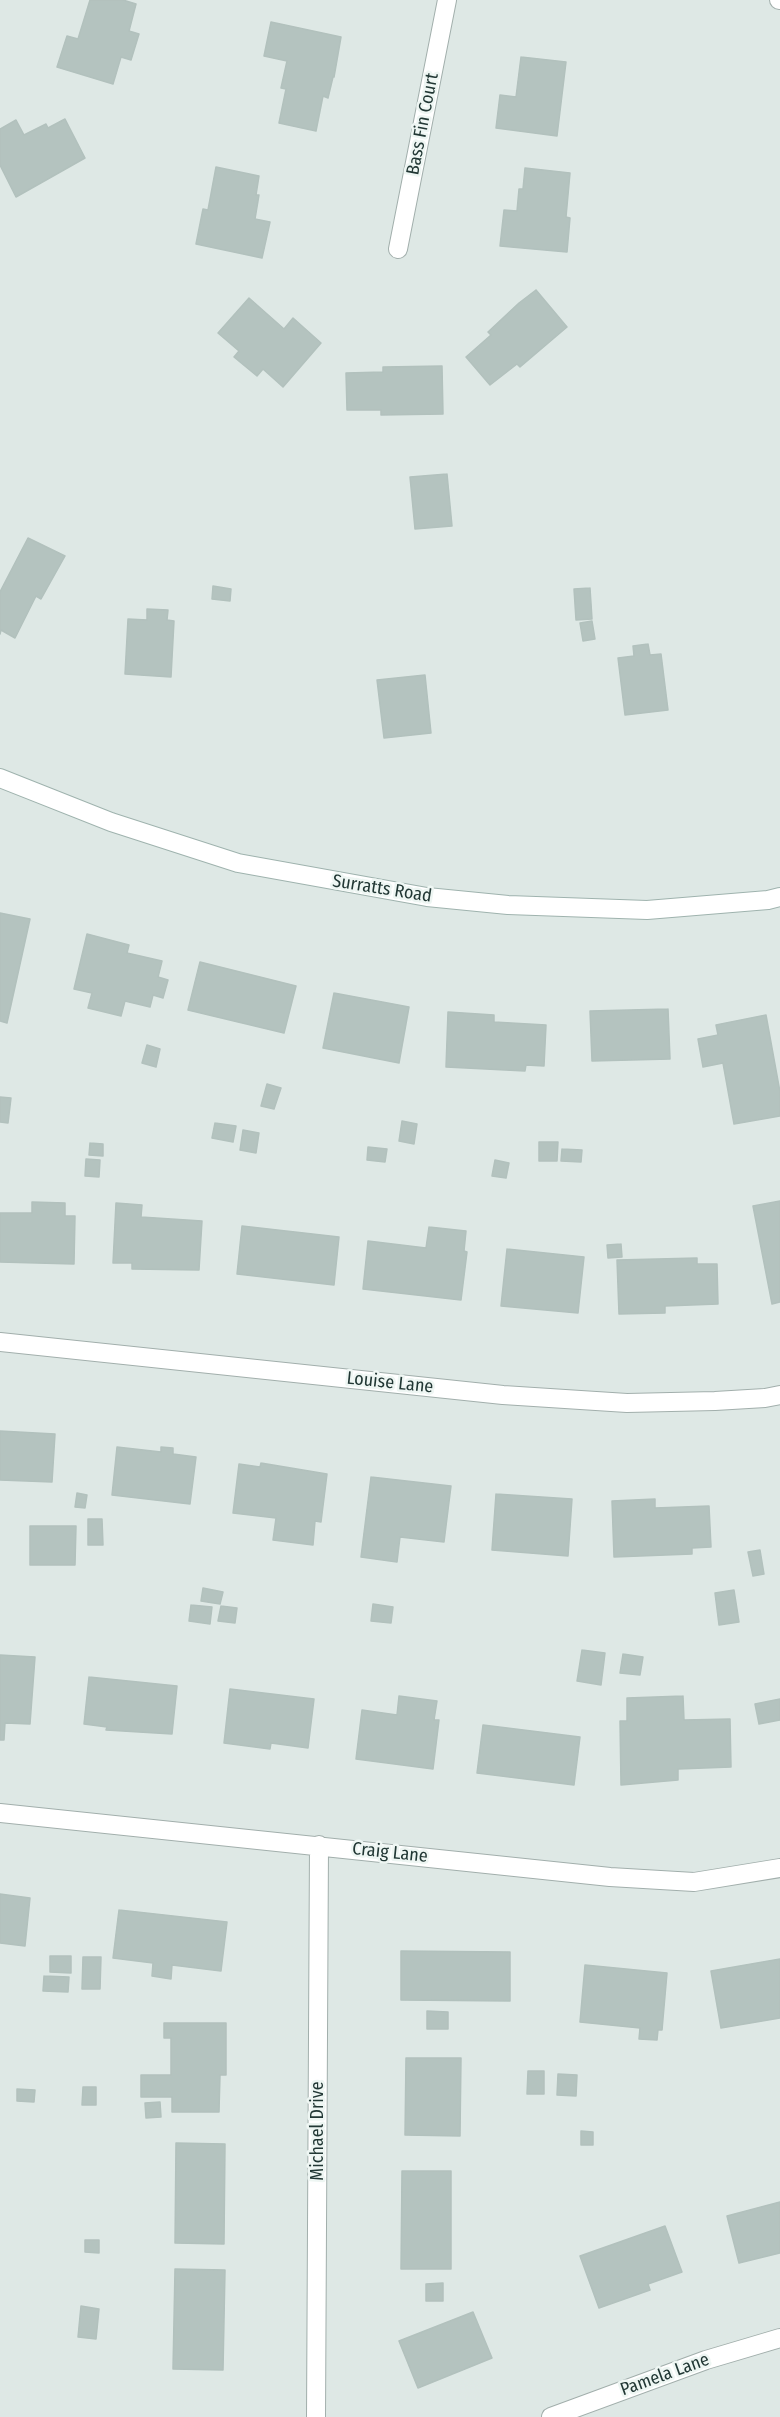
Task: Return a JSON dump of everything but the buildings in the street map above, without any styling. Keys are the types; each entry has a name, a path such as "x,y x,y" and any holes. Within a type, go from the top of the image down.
{"street":[{"name":"Bass Fin Court","path":"398,249 447,0"},
{"name":"Surratts Road","path":"0,778 111,822 238,863 427,897 508,905 647,910 768,900 780,897"},
{"name":"Louise Lane","path":"0,1341 503,1395 627,1403 715,1401 780,1395"},
{"name":"Craig Lane","path":"0,1813 641,1879 694,1881 780,1868"},
{"name":"Michael Drive","path":"316,2417 319,1845"},
{"name":"Pamela Lane","path":"551,2417 706,2360 780,2337"}]}
